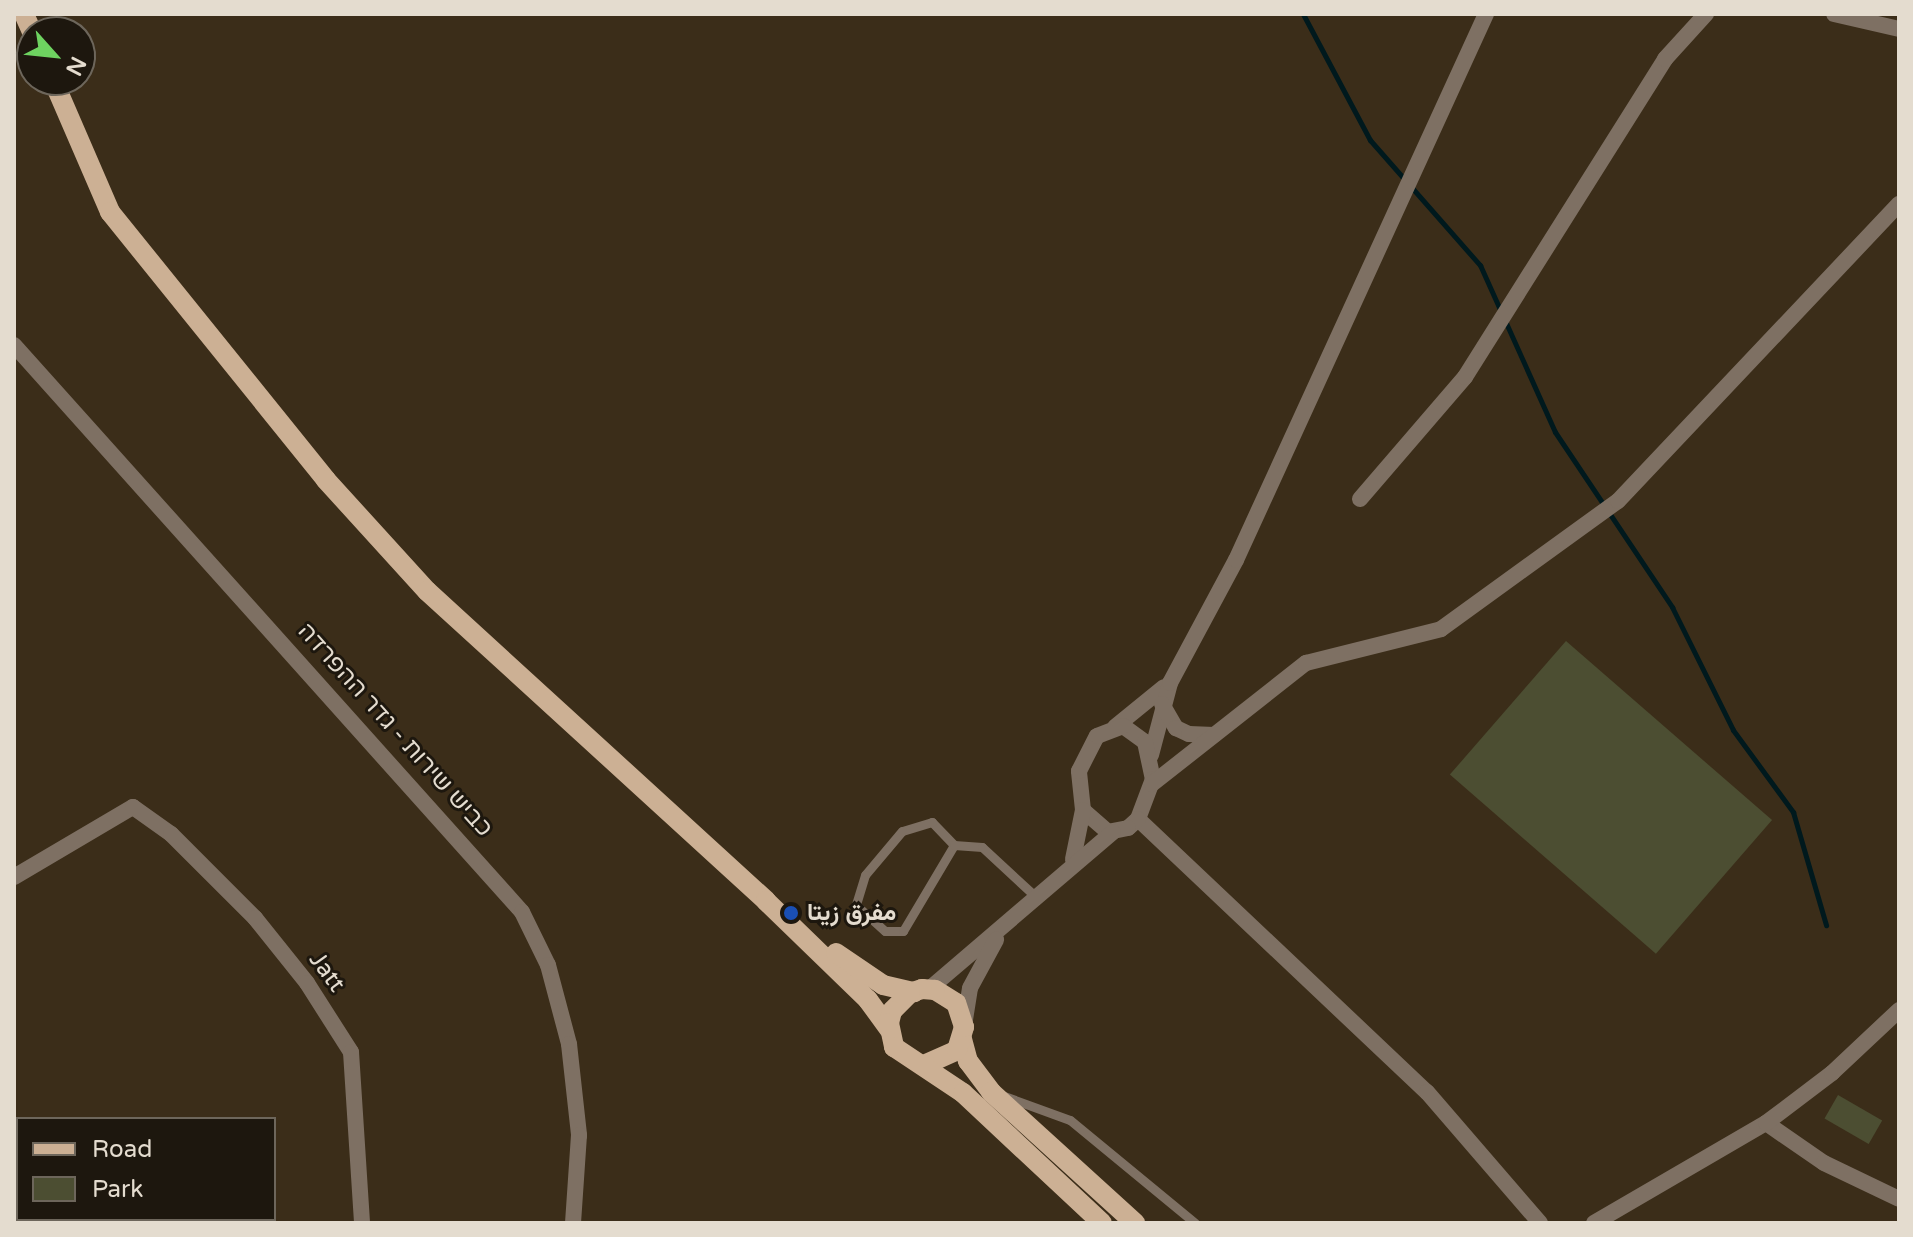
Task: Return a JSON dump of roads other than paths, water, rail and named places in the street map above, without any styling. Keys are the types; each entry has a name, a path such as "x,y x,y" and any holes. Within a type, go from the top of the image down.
{"main road":[{"path":"60,96 110,212 326,480 427,591 766,901 868,1000 889,1029 902,1056 924,1065 963,1093 1102,1223"},
{"path":"766,901 867,976 956,1003 968,1061 991,1092 1135,1223"},
{"path":"889,1029 892,1011 921,991"},
{"path":"924,1065 948,1058 963,1033"}],"street":[{"path":"921,991 1003,928 1070,864 1113,832 1138,819 1152,784 1151,755 1162,704 1236,560 1486,14"},
{"path":"1360,499 1465,377 1665,59 1706,14"},
{"path":"1834,14 1899,29"},
{"path":"1152,784 1306,663 1441,629 1618,501 1899,204"},
{"name":"כביש שירות - גדר ההפרדה","path":"14,345 522,912 548,965 569,1044 579,1135 573,1223"},
{"path":"1070,864 1083,810 1078,784 1083,756 1097,736 1144,708 1174,677"},
{"path":"1162,704 1176,728 1214,735"},
{"path":"1115,727 1137,733 1151,755"},
{"name":"Jatt","path":"14,877 133,807 171,834 255,918 346,1042 355,1063 362,1223"},
{"path":"1083,810 1099,827 1113,832"},
{"path":"1138,819 1427,1092 1540,1223"},
{"path":"963,1033 970,988 1003,928"},
{"path":"1594,1223 1766,1123 1832,1073 1899,1010"},
{"path":"1766,1123 1824,1163 1899,1199"}],"lane":[{"path":"954,845 903,931 885,931 856,905 865,875 902,831 932,822 954,845 982,847 1035,896"},
{"path":"991,1092 1070,1120 1195,1223"}],"waterway":[{"path":"1303,14 1370,140 1480,265 1555,432 1672,607 1733,730 1793,812 1826,925"}],"place":[{"name":"مفرق زيتا","path":"791,913"}]}
